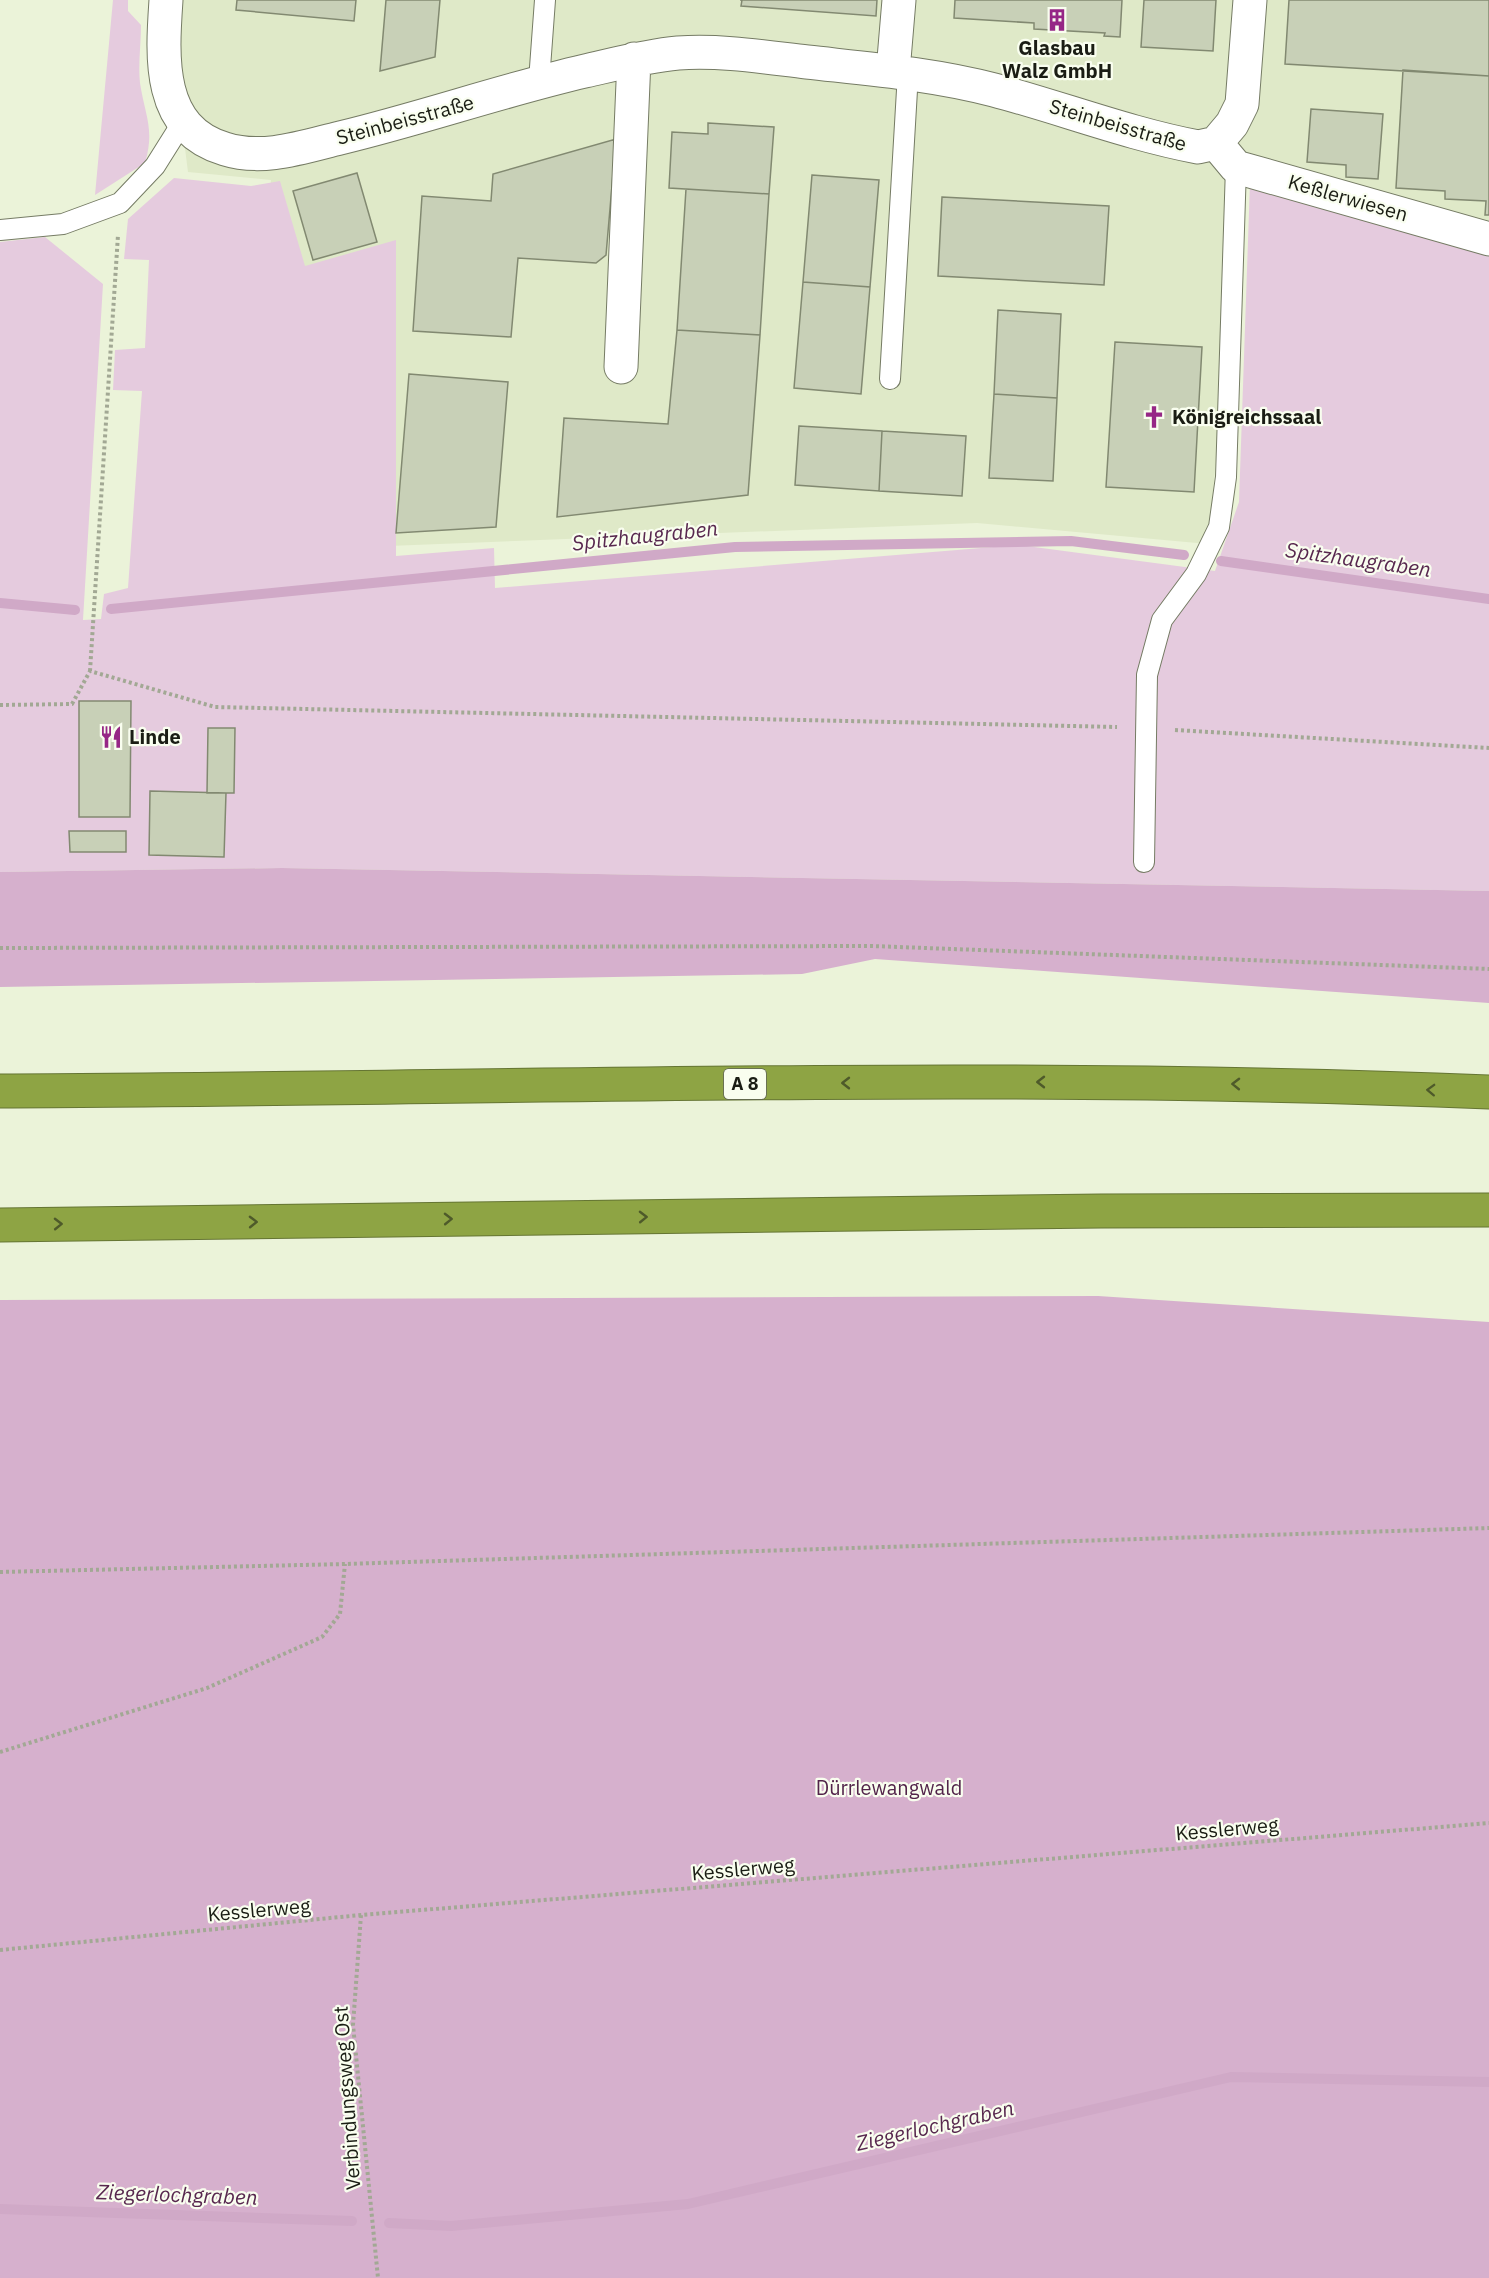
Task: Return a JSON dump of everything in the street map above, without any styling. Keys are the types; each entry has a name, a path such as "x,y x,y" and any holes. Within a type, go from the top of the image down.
{"highway":[{"name":"A 8","path":"0,1091 1098,1082 1328,1086 1489,1092"},
{"path":"0,1225 1101,1211 1489,1210"}],"street":[{"path":"166,0 165,70 170,102 182,123"},
{"path":"899,0 901,72"},
{"name":"Steinbeisstraße","path":"182,123 201,139 223,149 249,154 278,153 378,129 539,81 634,59 678,53 722,53 901,72 991,89 1226,155 1232,124 1242,104 1250,0"},
{"path":"621,367 634,59"},
{"name":"Keßlerwiesen","path":"1226,155 1489,239"}],"lane":[{"path":"539,81 545,0"},
{"path":"890,379 901,72"},
{"path":"0,230 63,224 120,203 155,166 182,123"},
{"path":"1144,862 1147,675 1162,620 1196,574 1220,527 1226,477 1226,155"}],"path":[{"path":"0,705 72,704 90,672 120,203"},
{"path":"90,672 215,707 1147,728 1489,748"},
{"path":"0,948 872,946 1489,969"},
{"path":"0,1572 345,1564 1489,1528"},
{"path":"0,1752 207,1688 322,1637 339,1614 345,1564"},
{"name":"Kesslerweg","path":"0,1950 361,1915 1489,1823"},
{"name":"Verbindungsweg Ost","path":"361,1915 353,2025 378,2278"}],"shaded area":[{"path":"113,0 128,0 128,11 141,25 139,76 149,141 145,163 95,195"},
{"path":"166,0 1489,0 1489,256 1242,186 1208,544 977,523 235,552 271,180 188,172"},
{"path":"174,178 251,186 280,181 305,266 396,240 396,556 494,548 495,588 1019,545 1215,571 1239,502 1250,183 1489,255 1489,891 282,868 0,872 0,242 45,237 103,284 83,620 101,619 104,594 128,588 142,391 113,390 115,350 145,348 149,260 124,259 128,219"}],"green space":[{"path":"282,868 1489,891 1489,1003 875,959 802,974 0,987 0,872"},
{"name":"Dürrlewangwald","path":"1098,1296 1489,1322 1489,2278 0,2278 0,1300"}],"building":[{"path":"237,0 356,0 354,21 236,10"},
{"path":"386,0 440,0 435,57 380,71"},
{"path":"742,0 877,0 876,16 741,6"},
{"name":"Glasbau Walz GmbH","path":"955,0 1122,0 1120,37 1104,36 1105,33 1034,29 1034,23 954,18"},
{"path":"1144,0 1216,0 1213,51 1141,47"},
{"path":"1289,0 1489,0 1489,76 1285,64"},
{"path":"1403,70 1489,76 1489,215 1485,215 1486,201 1445,199 1445,191 1396,188"},
{"path":"1311,109 1383,114 1378,179 1346,177 1346,165 1307,162"},
{"path":"708,123 774,127 769,194 669,188 672,132 708,134"},
{"path":"616,139 606,255 596,263 518,258 511,337 413,331 422,196 491,201 493,174"},
{"path":"357,173 377,242 313,260 293,191"},
{"path":"812,175 879,180 870,287 803,282"},
{"path":"686,189 769,194 760,335 677,330"},
{"path":"942,197 1109,206 1104,285 938,276"},
{"path":"803,282 870,287 861,394 794,388"},
{"path":"998,310 1061,314 1057,398 994,394"},
{"path":"677,330 760,335 748,495 557,517 564,418 668,424"},
{"name":"Königreichssaal","path":"1115,342 1202,347 1194,492 1106,487"},
{"path":"409,374 508,382 496,527 396,533"},
{"path":"994,394 1057,398 1053,481 989,478"},
{"path":"799,426 882,431 879,491 795,485"},
{"path":"882,431 966,436 962,496 879,491"},
{"path":"79,701 131,701 130,817 79,817"},
{"path":"208,728 235,728 234,793 207,793"},
{"path":"150,791 226,793 224,857 149,855"},
{"path":"69,831 126,831 126,852 70,852"}],"waterway":[{"name":"Spitzhaugraben","path":"111,609 735,547 1071,541 1184,555"},
{"name":"Spitzhaugraben","path":"1221,561 1489,599"},
{"name":"Spitzhaugraben","path":"0,603 75,610"},
{"name":"Ziegerlochgraben","path":"389,2223 451,2226 688,2204 1231,2077 1489,2082"},
{"name":"Ziegerlochgraben","path":"0,2209 352,2221"}],"place":[{"name":"Glasbau Walz GmbH","path":"1057,20"},
{"name":"Königreichssaal","path":"1154,417"},
{"name":"Linde","path":"111,737"}]}
